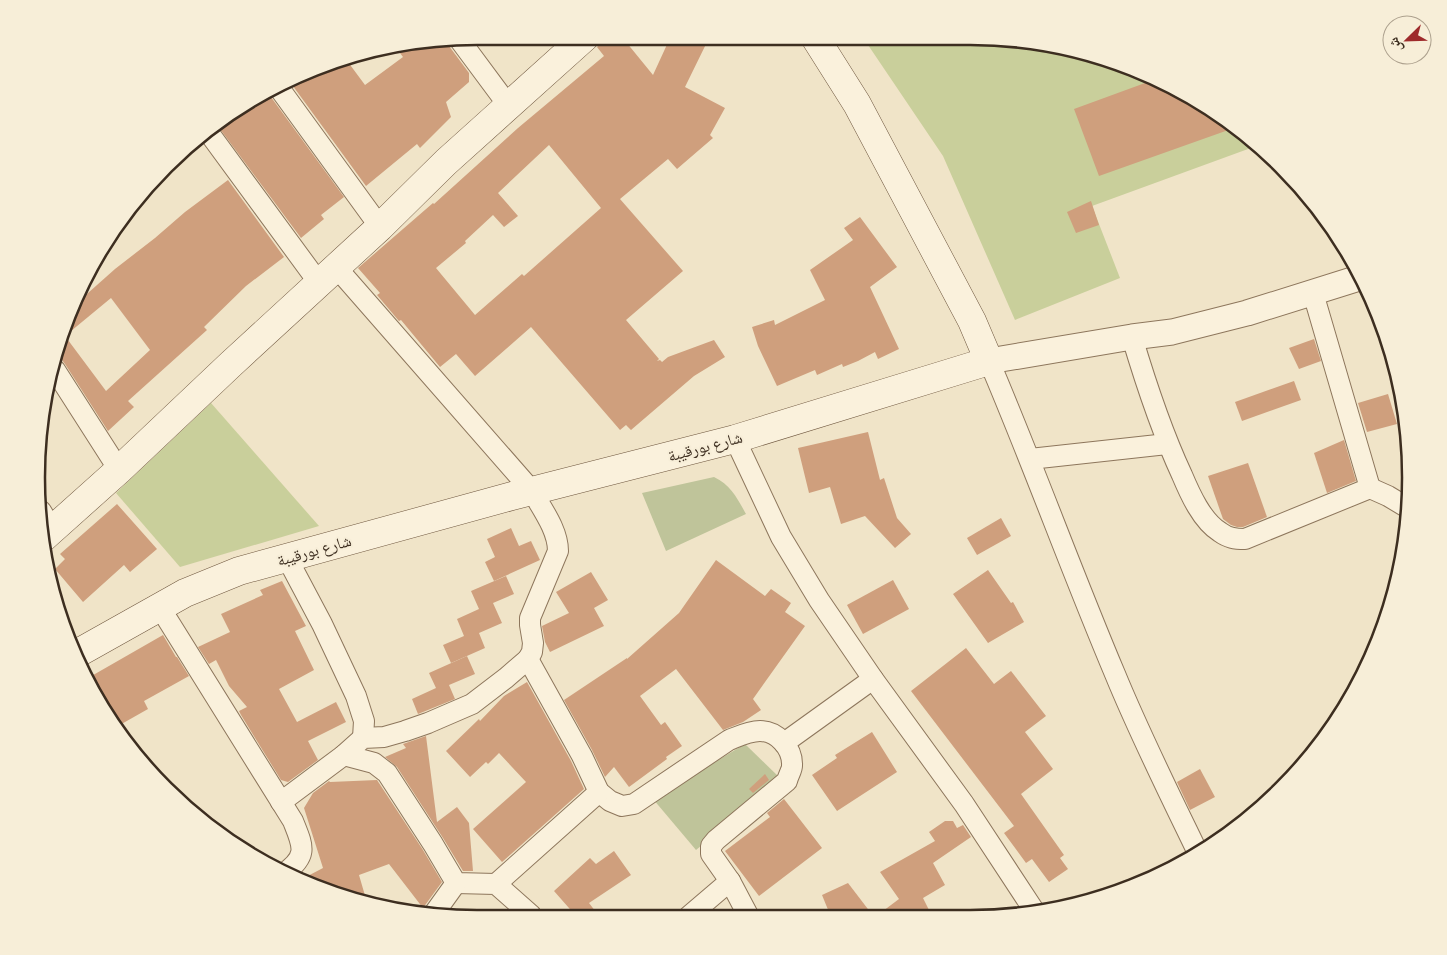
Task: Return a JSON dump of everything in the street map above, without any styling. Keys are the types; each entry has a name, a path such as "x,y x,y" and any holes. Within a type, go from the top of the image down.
{"main road":[{"path":"48,524 119,470 380,227 446,162 576,45"},
{"path":"820,45 857,104 972,321 989,361"},
{"name":"شارع بورقيبة","path":"82,651 184,593 239,571 532,491 735,439 989,361"}],"street":[{"path":"464,45 508,105"},
{"path":"282,92 380,227"},
{"path":"212,136 328,275 532,491 558,543 558,551 530,618 533,648 528,659 472,704 405,731 363,738 344,755 281,802"},
{"path":"1195,846 1138,728 1115,675 1030,459 989,361 1172,332 1247,313 1354,280"},
{"path":"1313,293 1370,488"},
{"path":"1132,337 1167,444 1193,501 1218,532 1232,539 1245,539 1370,488 1401,504"},
{"path":"58,373 119,470"},
{"path":"735,439 781,537 819,600 873,679 964,804 1031,905"},
{"path":"1030,459 1167,444"},
{"path":"287,558 322,624 356,696 364,721 363,738"},
{"path":"159,606 293,822 302,843 298,861 291,867"},
{"path":"528,659 578,748 600,792 610,801 622,806 634,804 729,740 746,733 761,731 773,733 784,743 790,754 792,766 787,781 711,846 710,854 730,881 745,910"},
{"path":"784,743 873,679"},
{"path":"344,755 374,763 387,773 456,883"},
{"path":"496,884 600,792"},
{"path":"696,910 730,881"},
{"path":"456,883 496,884 524,910"},
{"path":"438,908 456,883"}],"green space":[{"path":"868,45 998,46 1054,53 1081,60 1135,78 1186,103 1233,134 1250,148 1092,206 1120,278 1015,320 943,156"},
{"path":"211,403 319,526 180,567 116,493"},
{"path":"714,477 729,488 746,514 666,551 642,493"},
{"path":"745,744 780,778 758,799 696,850 653,799"}],"building":[{"path":"599,45 629,45 653,75 667,45 706,45 685,87 725,108 710,135 713,138 677,169 668,159 620,199 683,271 626,320 659,359 657,361 660,360 662,362 668,357 714,340 725,357 694,376 631,430 626,425 620,430 531,327 475,376 456,354 440,367 401,320 399,321 377,295 380,293 358,268 434,204 518,128 604,56 597,47","holes":["549,145 601,208 524,276 522,274 475,315 436,268 466,243 465,241 493,215 504,227 518,216 498,193"]},
{"path":"449,46 469,73 469,82 446,102 451,117 420,148 417,144 366,186 293,87 350,65 365,85 403,57 399,52"},
{"path":"1145,83 1186,103 1228,130 1099,176 1074,109"},
{"path":"271,98 344,197 321,215 324,219 301,238 220,130"},
{"path":"228,180 284,257 246,286 204,327 207,330 128,401 134,407 108,431 62,360 68,339 106,391 150,350 111,298 71,331 86,295 185,212"},
{"path":"1091,201 1099,225 1076,233 1067,212"},
{"path":"860,217 897,267 870,287 899,349 878,359 875,352 843,367 842,364 817,375 815,370 777,386 758,346 752,327 774,320 775,325 825,300 810,270 853,240 844,228"},
{"path":"1314,339 1321,361 1299,369 1289,348"},
{"path":"1294,381 1301,400 1242,421 1235,402"},
{"path":"1388,394 1397,424 1367,432 1358,403"},
{"path":"868,432 880,480 884,478 897,518 911,534 895,548 865,516 841,524 830,487 809,493 798,448"},
{"path":"1344,440 1356,481 1327,493 1314,453"},
{"path":"1248,463 1267,517 1243,527 1237,527 1223,519 1208,476"},
{"path":"117,504 157,549 130,572 124,565 83,602 55,569 65,559 60,554"},
{"path":"1001,518 1011,536 977,555 967,538"},
{"path":"511,528 519,546 531,541 540,560 494,581 485,562 495,557 487,539"},
{"path":"716,560 765,596 771,589 791,603 785,612 805,626 753,699 761,710 743,722 723,730 676,669 640,696 661,725 665,722 682,746 629,787 614,767 605,777 564,700 627,659 679,613"},
{"path":"988,570 1011,603 1013,602 1024,622 988,643 953,594"},
{"path":"591,572 608,600 594,608 604,626 550,652 545,642 542,626 569,613 556,592"},
{"path":"506,576 514,594 493,603 502,623 479,633 485,648 451,663 443,645 464,636 457,619 479,609 471,591"},
{"path":"893,580 909,609 863,634 847,605"},
{"path":"282,581 306,626 295,631 314,670 279,689 297,722 336,702 346,722 308,741 318,760 288,782 281,780 241,715 239,711 247,707 229,686 216,660 209,664 198,647 230,632 221,614 263,595 260,590"},
{"path":"163,635 189,676 144,701 148,709 122,724 93,675"},
{"path":"966,648 994,684 1011,671 1046,716 1025,732 1053,769 1021,794 1064,855 1060,858 1068,869 1049,882 1032,859 1026,863 1004,833 1014,826 911,691"},
{"path":"467,656 475,674 449,685 455,699 418,714 412,699 436,688 429,673"},
{"path":"527,682 571,761 584,789 502,862 473,829 526,782 499,753 470,777 446,751 479,719 480,721 504,696"},
{"path":"872,732 897,772 837,811 812,775 837,758 835,755"},
{"path":"426,736 437,822 457,807 469,823 473,871 463,871 397,767 385,757 406,748 403,744"},
{"path":"1200,769 1215,797 1190,810 1177,782"},
{"path":"765,774 769,780 753,793 749,789"},
{"path":"377,780 442,882 424,906 421,906 389,864 359,875 365,895 309,875 323,868 304,808 313,793 330,782"},
{"path":"784,799 822,848 759,896 725,851 770,817 767,813"},
{"path":"945,821 953,821 957,828 963,825 971,837 933,863 945,885 923,898 929,910 884,910 899,899 880,872 935,841 929,832"},
{"path":"614,851 631,875 589,903 594,910 571,910 554,891 590,858 596,864"},
{"path":"848,883 869,910 828,910 822,895"}]}
